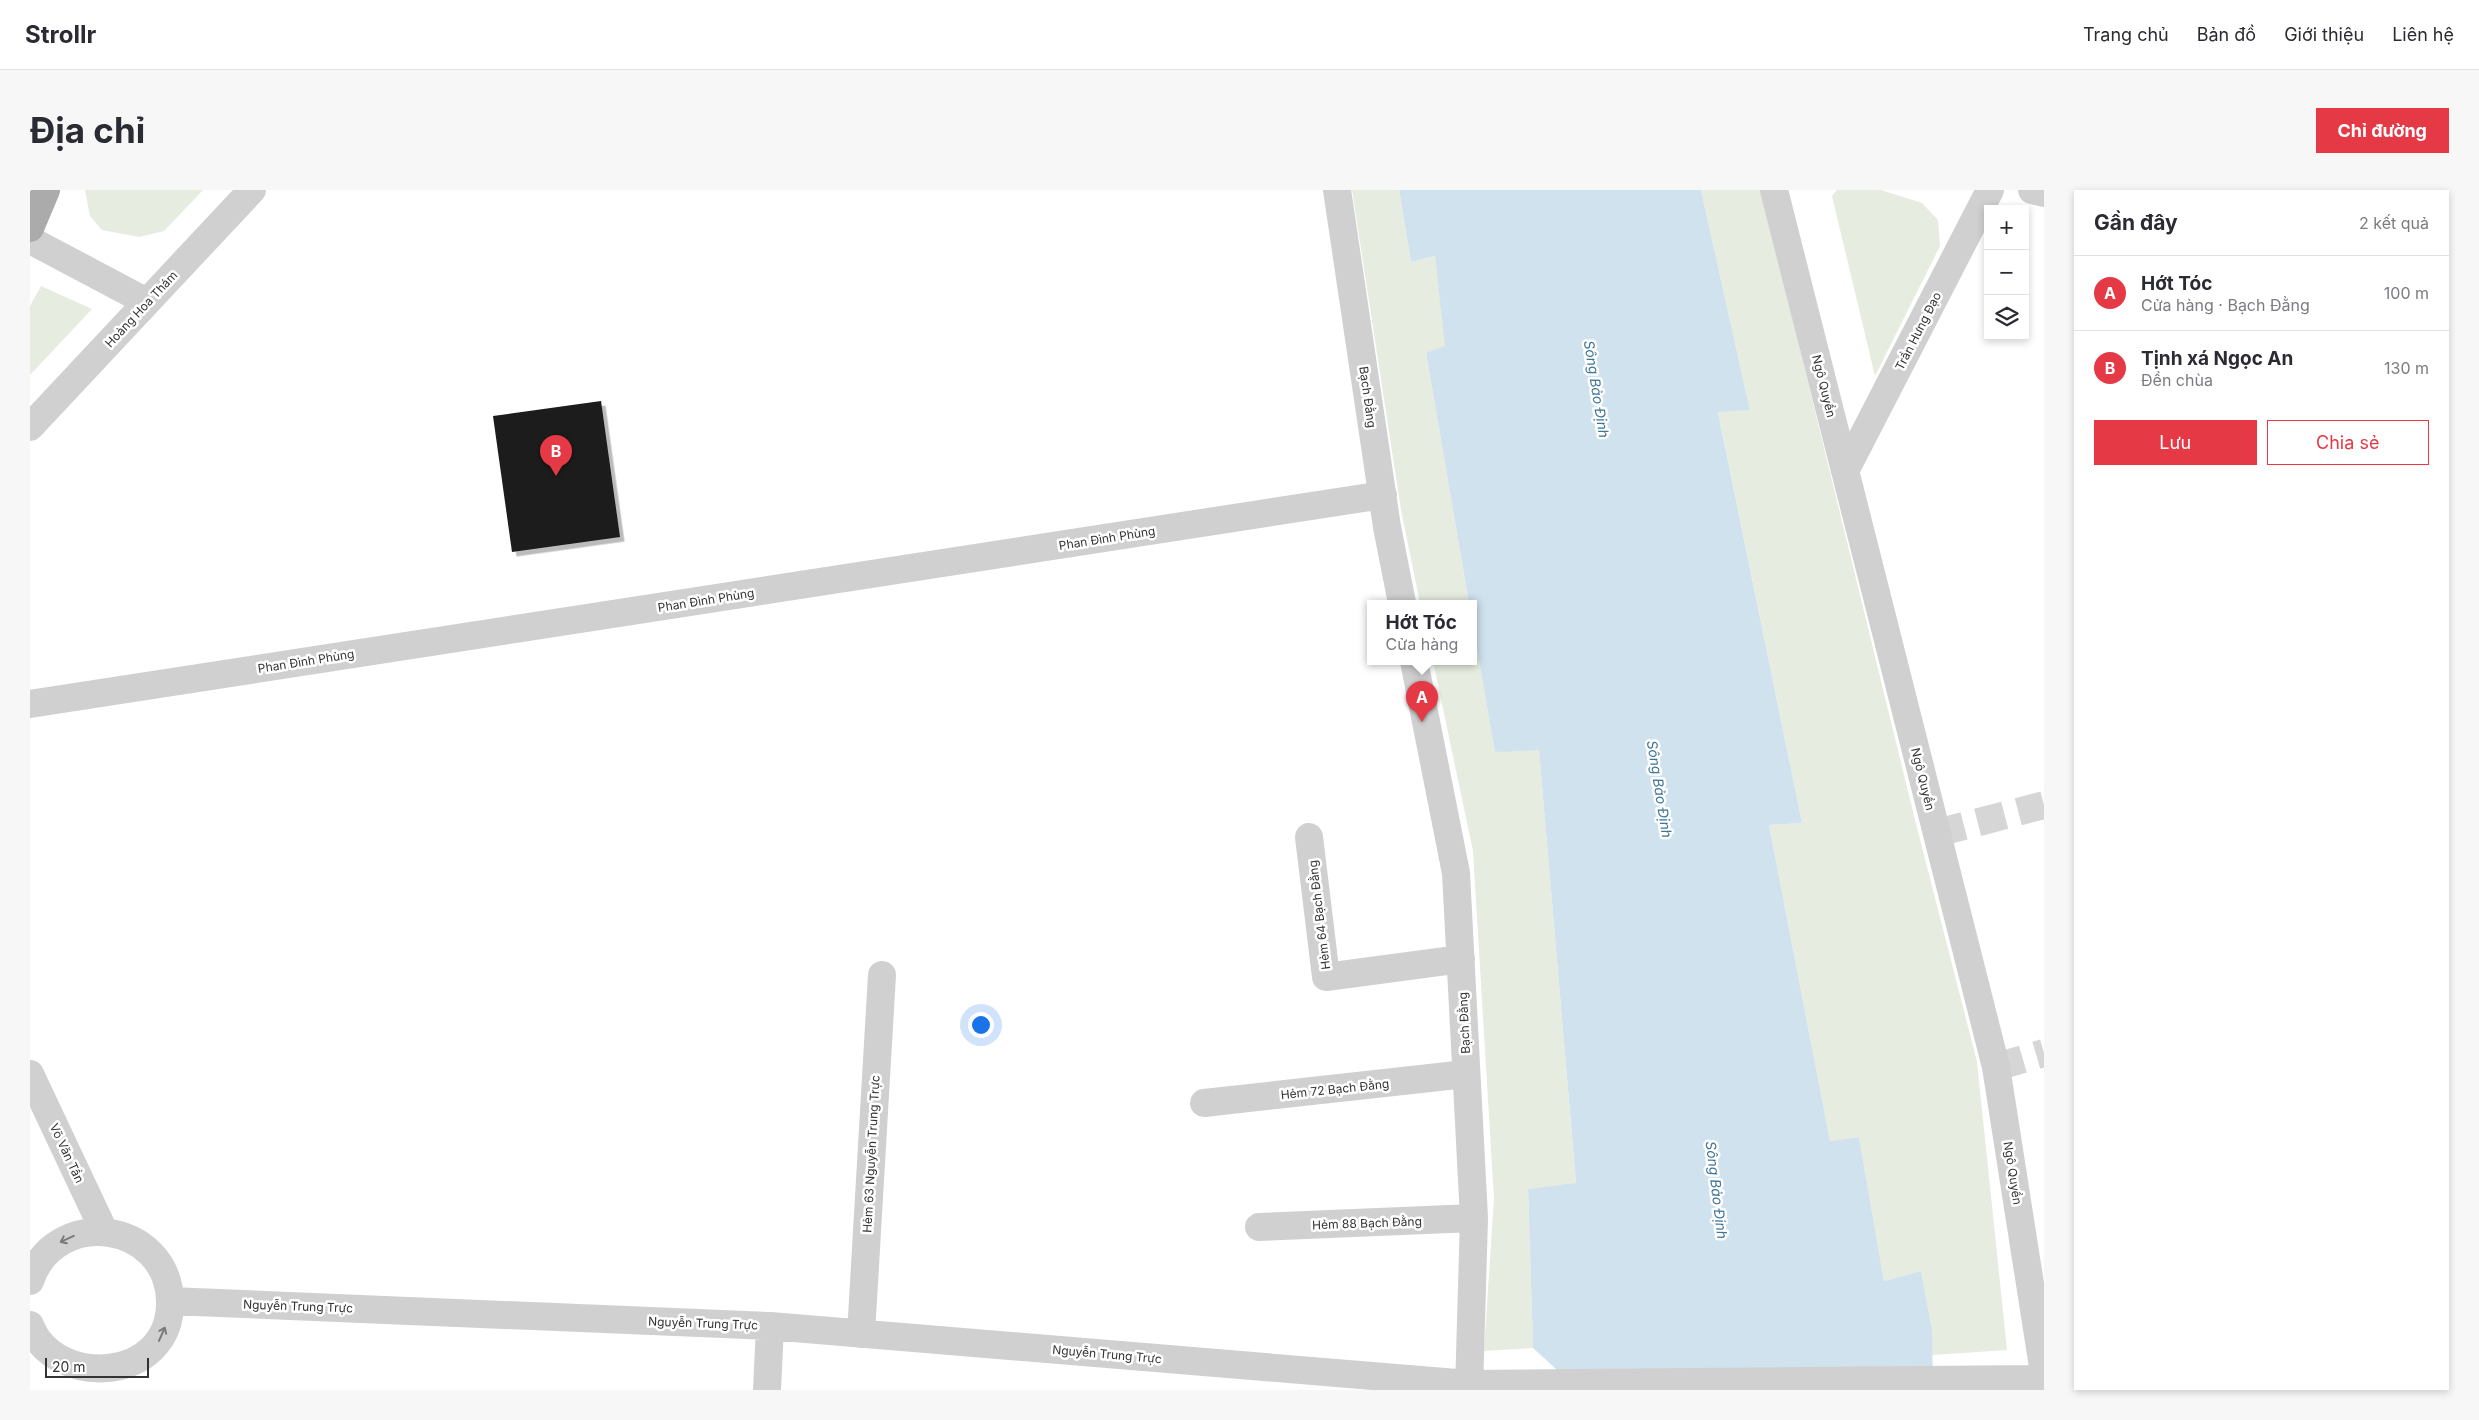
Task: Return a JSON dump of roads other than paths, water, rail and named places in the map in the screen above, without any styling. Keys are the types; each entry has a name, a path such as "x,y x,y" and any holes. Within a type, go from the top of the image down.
{"main road":[{"path":"30,228 46,190"}],"street":[{"name":"Hoàng Hoa Thám","path":"30,427 252,190"},
{"name":"Bạch Đằng","path":"1337,190 1382,495 1401,600"},
{"name":"Ngô Quyền","path":"1774,190 1996,1067 2044,1373"},
{"name":"Trần Hưng Đạo","path":"1845,471 1990,190"},
{"path":"2032,190 2044,193"},
{"path":"30,240 147,302"},
{"name":"Phan Đình Phùng","path":"30,704 1382,495"},
{"name":"Bạch Đằng","path":"1415,665 1456,873 1474,1218 1469,1387"},
{"name":"Hẻm 64 Bạch Đằng","path":"1309,837 1326,977 1461,960"},
{"name":"Hẻm 63 Nguyễn Trung Trực","path":"861,1334 882,975"},
{"name":"Võ Văn Tần","path":"30,1074 104,1231"},
{"name":"Hẻm 72 Bạch Đằng","path":"1204,1103 1466,1074"},
{"name":"Hẻm 88 Bạch Đằng","path":"1259,1227 1474,1218"},
{"path":"30,1281 33,1271 45,1254 62,1240 82,1232 104,1231 124,1236 143,1246 157,1261 167,1280 170,1301 168,1322 160,1341 145,1357 128,1369 86,1382 46,1354 33,1336 30,1325"},
{"name":"Nguyễn Trung Trực","path":"170,1301 770,1326 1469,1387 2044,1379"},
{"path":"767,1390 770,1326"}],"water":[{"name":"Sông Bảo Định","path":"1399,190 1701,190 1750,410 1718,412 1802,823 1769,825 1830,1141 1859,1137 1884,1281 1921,1271 1932,1329 1933,1390 1568,1380 1533,1348 1528,1189 1576,1183 1539,750 1495,752 1477,649 1477,600 1468,600 1426,353 1445,346 1435,256 1411,262"}],"tunnel":[{"path":"1937,833 2044,805"},
{"path":"1996,1067 2044,1053"}],"place":[{"name":"Tịnh xá Ngọc An","path":"556,476"},
{"name":"Hớt Tóc","path":"1422,722"}]}
